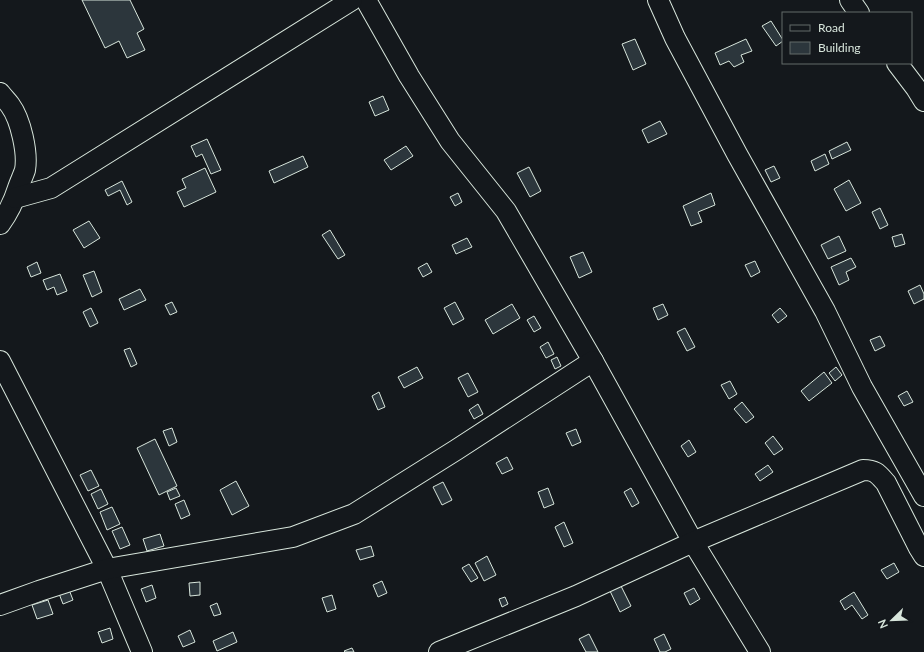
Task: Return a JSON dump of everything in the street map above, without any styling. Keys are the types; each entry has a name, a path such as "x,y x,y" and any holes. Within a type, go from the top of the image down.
{"street":[{"path":"15,198 51,188 352,0"},
{"path":"366,0 409,76 450,141 506,210 593,361 693,542 760,652"},
{"path":"658,0 675,38 737,154 825,311 862,387 924,496"},
{"path":"850,0 859,12"},
{"path":"898,64 924,101"},
{"path":"0,93 10,105 18,120 23,136 25,152 25,170 15,198 8,213 0,224"},
{"path":"0,361 108,569 142,652"},
{"path":"0,605 108,569 293,538 354,514 593,361"},
{"path":"439,652 576,596 693,542 863,470 872,470 886,483 924,556"}],"building":[{"path":"82,0 130,0 144,29 137,33 145,50 127,58 119,41 105,48"},
{"path":"771,21 782,38 782,42 776,46 762,26"},
{"path":"635,39 646,64 633,70 622,44"},
{"path":"746,39 752,51 741,55 744,62 734,67 729,61 720,65 715,53"},
{"path":"383,96 389,110 375,116 369,102"},
{"path":"660,121 667,134 648,143 642,130"},
{"path":"207,139 221,170 211,174 202,154 196,157 191,146"},
{"path":"847,142 851,150 832,159 829,151"},
{"path":"406,146 413,156 391,170 384,160"},
{"path":"825,154 829,164 815,171 811,161"},
{"path":"303,156 308,167 274,183 269,171"},
{"path":"774,166 780,178 771,182 765,170"},
{"path":"529,167 541,191 530,197 517,173"},
{"path":"205,168 216,192 184,207 177,192 186,188 182,179"},
{"path":"849,180 861,203 846,211 834,189"},
{"path":"122,181 132,202 127,205 120,190 108,196 105,190"},
{"path":"458,193 462,202 455,206 450,197"},
{"path":"711,193 715,205 698,212 702,222 691,226 683,206"},
{"path":"880,208 888,225 880,229 872,212"},
{"path":"89,221 100,238 84,248 73,230"},
{"path":"330,230 345,255 338,259 322,235"},
{"path":"902,234 905,244 895,247 892,237"},
{"path":"839,236 846,251 828,259 821,245"},
{"path":"467,238 472,247 456,254 452,245"},
{"path":"583,252 592,272 579,278 570,257"},
{"path":"851,258 856,267 846,272 849,280 839,285 831,267"},
{"path":"755,261 760,272 751,277 745,265"},
{"path":"37,262 41,273 31,277 27,267"},
{"path":"427,263 432,272 423,277 418,268"},
{"path":"94,271 102,292 92,297 83,275"},
{"path":"60,274 67,291 57,295 54,287 47,290 43,280"},
{"path":"920,285 924,294 924,299 914,304 908,291"},
{"path":"140,289 146,300 124,310 119,299"},
{"path":"172,302 177,312 170,315 165,305"},
{"path":"455,302 464,319 453,325 444,308"},
{"path":"512,304 520,318 493,334 485,320"},
{"path":"663,304 668,315 658,320 653,308"},
{"path":"91,308 98,323 90,327 83,312"},
{"path":"780,308 787,316 778,323 772,315"},
{"path":"534,316 541,328 534,332 527,320"},
{"path":"685,328 695,347 687,351 677,332"},
{"path":"880,336 885,346 875,351 870,340"},
{"path":"548,342 554,354 546,358 540,347"},
{"path":"130,348 137,364 131,367 124,350"},
{"path":"557,357 561,366 555,369 551,360"},
{"path":"417,367 423,378 404,388 398,377"},
{"path":"836,367 842,375 835,381 829,373"},
{"path":"824,372 832,383 809,401 801,391"},
{"path":"468,373 478,392 468,397 458,378"},
{"path":"730,381 737,394 729,399 721,385"},
{"path":"907,391 913,402 904,406 898,396"},
{"path":"379,392 385,407 378,410 372,396"},
{"path":"742,402 754,417 746,423 734,409"},
{"path":"478,404 483,414 474,419 469,410"},
{"path":"172,428 177,442 169,446 163,431"},
{"path":"576,429 581,442 572,446 566,433"},
{"path":"773,436 783,449 774,455 765,443"},
{"path":"155,439 177,486 159,495 137,448"},
{"path":"689,440 696,452 688,457 681,446"},
{"path":"507,457 513,469 502,474 496,463"},
{"path":"768,465 773,472 760,481 755,474"},
{"path":"91,470 99,486 88,491 80,475"},
{"path":"236,481 249,506 232,515 220,490"},
{"path":"443,482 452,500 442,505 433,487"},
{"path":"176,488 180,496 170,500 167,492"},
{"path":"548,488 554,504 544,508 538,492"},
{"path":"631,488 639,503 632,507 624,492"},
{"path":"101,489 108,504 98,509 91,494"},
{"path":"184,500 190,515 181,519 175,504"},
{"path":"112,507 120,524 107,530 100,512"},
{"path":"564,522 573,543 564,547 555,527"},
{"path":"122,527 130,545 120,549 112,531"},
{"path":"160,534 164,546 147,551 143,539"},
{"path":"371,546 374,556 360,560 356,550"},
{"path":"487,556 496,575 484,581 475,563"},
{"path":"894,563 899,572 887,579 881,570"},
{"path":"469,564 478,578 471,582 462,568"},
{"path":"382,581 387,593 378,597 373,585"},
{"path":"200,582 200,595 190,596 189,583"},
{"path":"152,585 156,598 146,602 141,589"},
{"path":"621,586 631,606 620,612 610,591"},
{"path":"68,587 73,600 63,604 58,591"},
{"path":"694,588 700,599 690,605 684,593"},
{"path":"854,592 868,615 862,619 852,605 845,610 840,601"},
{"path":"332,595 336,609 327,612 322,598"},
{"path":"505,597 508,604 502,607 499,599"},
{"path":"48,600 53,614 37,619 32,605"},
{"path":"217,603 221,614 214,616 210,606"},
{"path":"110,628 113,639 102,643 98,632"},
{"path":"190,630 195,642 183,647 178,636"},
{"path":"233,632 237,642 217,651 213,641"},
{"path":"589,634 598,652 586,652 579,639"},
{"path":"664,634 671,649 665,652 660,652 654,639"},
{"path":"352,648 354,652 344,651"}]}
